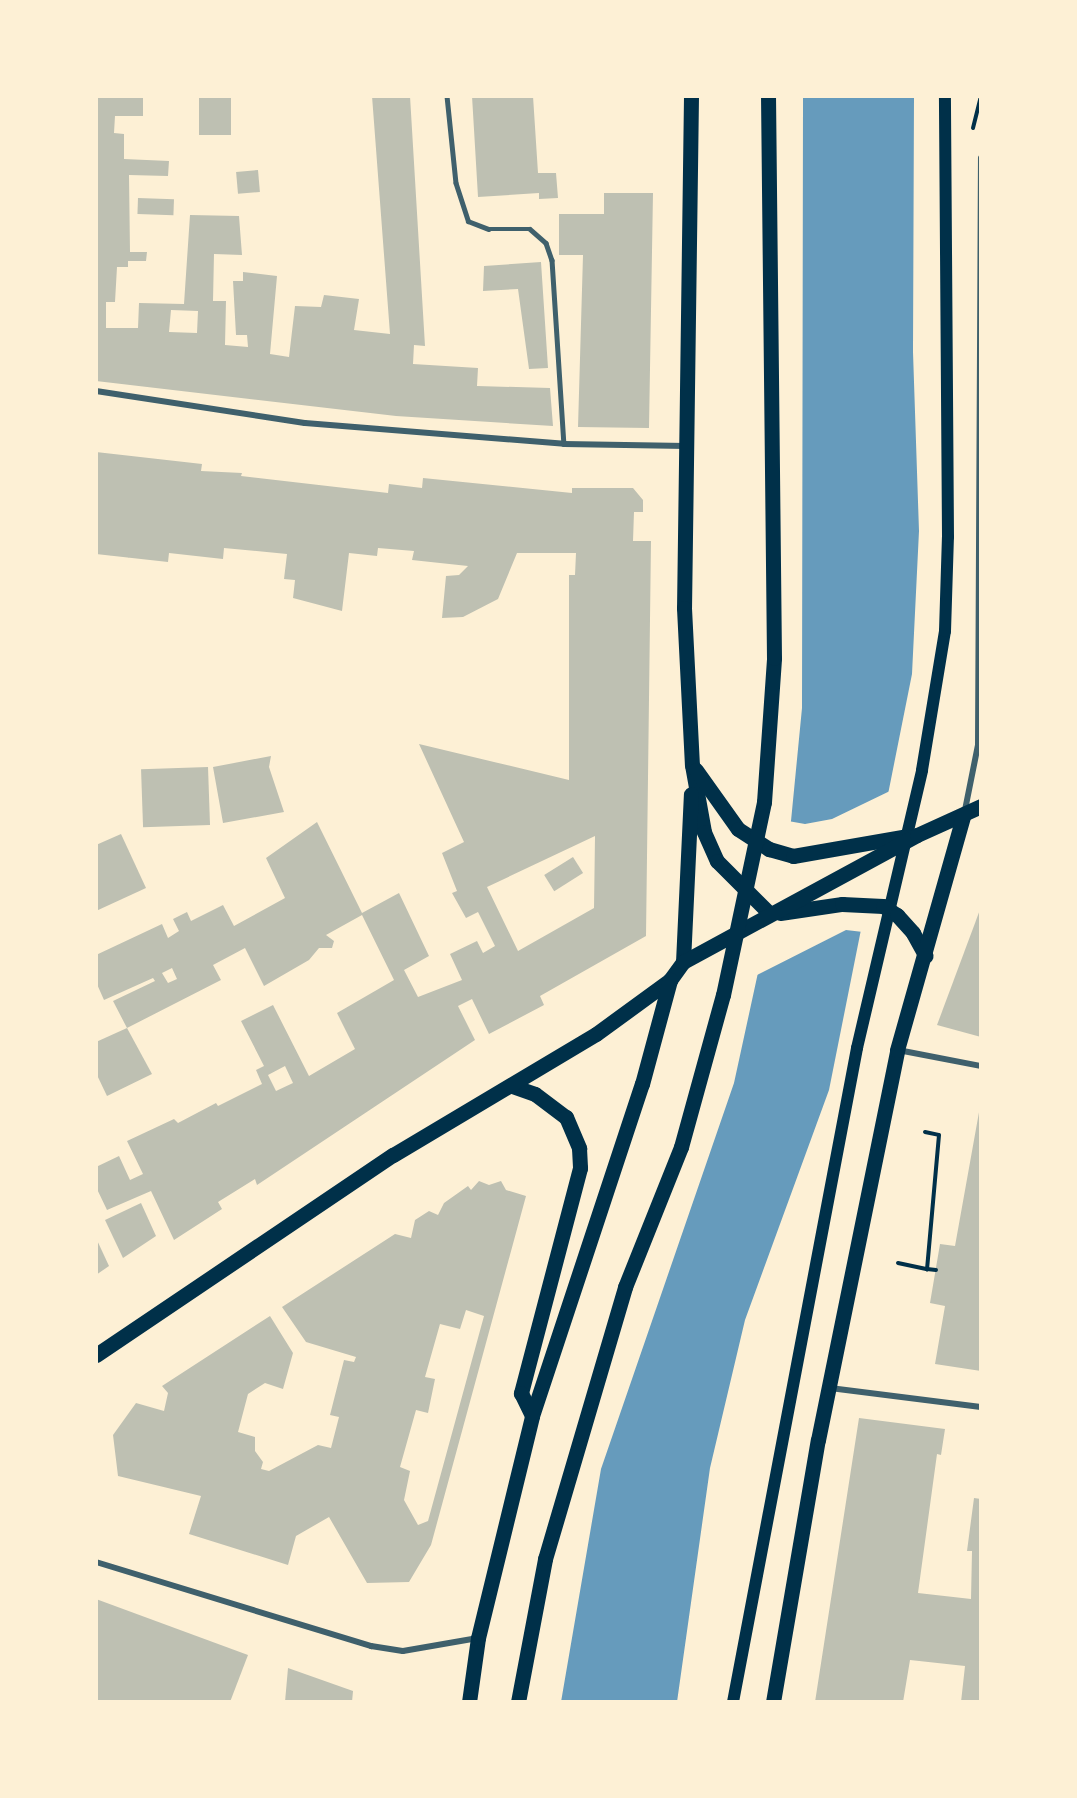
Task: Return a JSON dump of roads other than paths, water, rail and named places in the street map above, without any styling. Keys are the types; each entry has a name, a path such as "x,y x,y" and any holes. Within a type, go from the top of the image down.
{"main road":[{"path":"691,96 685,675 692,765 704,832 717,861 770,914"},
{"path":"518,1702 545,1559 583,1420 626,1287 681,1147 723,995 768,766 774,658 774,442 768,96"},
{"path":"733,1702 857,1048 922,770 945,631 948,537 945,96"},
{"path":"692,765 738,829 769,849 794,856 917,835"},
{"path":"683,962 692,765"},
{"path":"96,1355 393,1155 596,1034 670,980 683,962 917,835 981,806"},
{"path":"773,1702 785,1616 897,1050 926,956 964,814"},
{"path":"770,914 871,904 897,915 913,933 926,956"},
{"path":"469,1702 478,1638 532,1416 640,1091 670,980"},
{"path":"512,1086 535,1094 566,1117 579,1148 580,1168 520,1393 532,1416"}],"street":[{"path":"964,814 978,745 981,158"},
{"path":"96,391 305,423 564,444 686,446"},
{"path":"897,1050 981,1066"},
{"path":"830,1388 981,1407"},
{"path":"96,1562 371,1646 403,1651 478,1638"}],"lane":[{"path":"447,96 456,183 468,220 489,229 530,229 546,243 552,260 564,444"}],"water":[{"path":"803,96 914,96 913,352 919,531 912,674 829,1090 745,1320 710,1468 677,1702 561,1702 601,1469 734,1083 791,821 802,708"}]}
